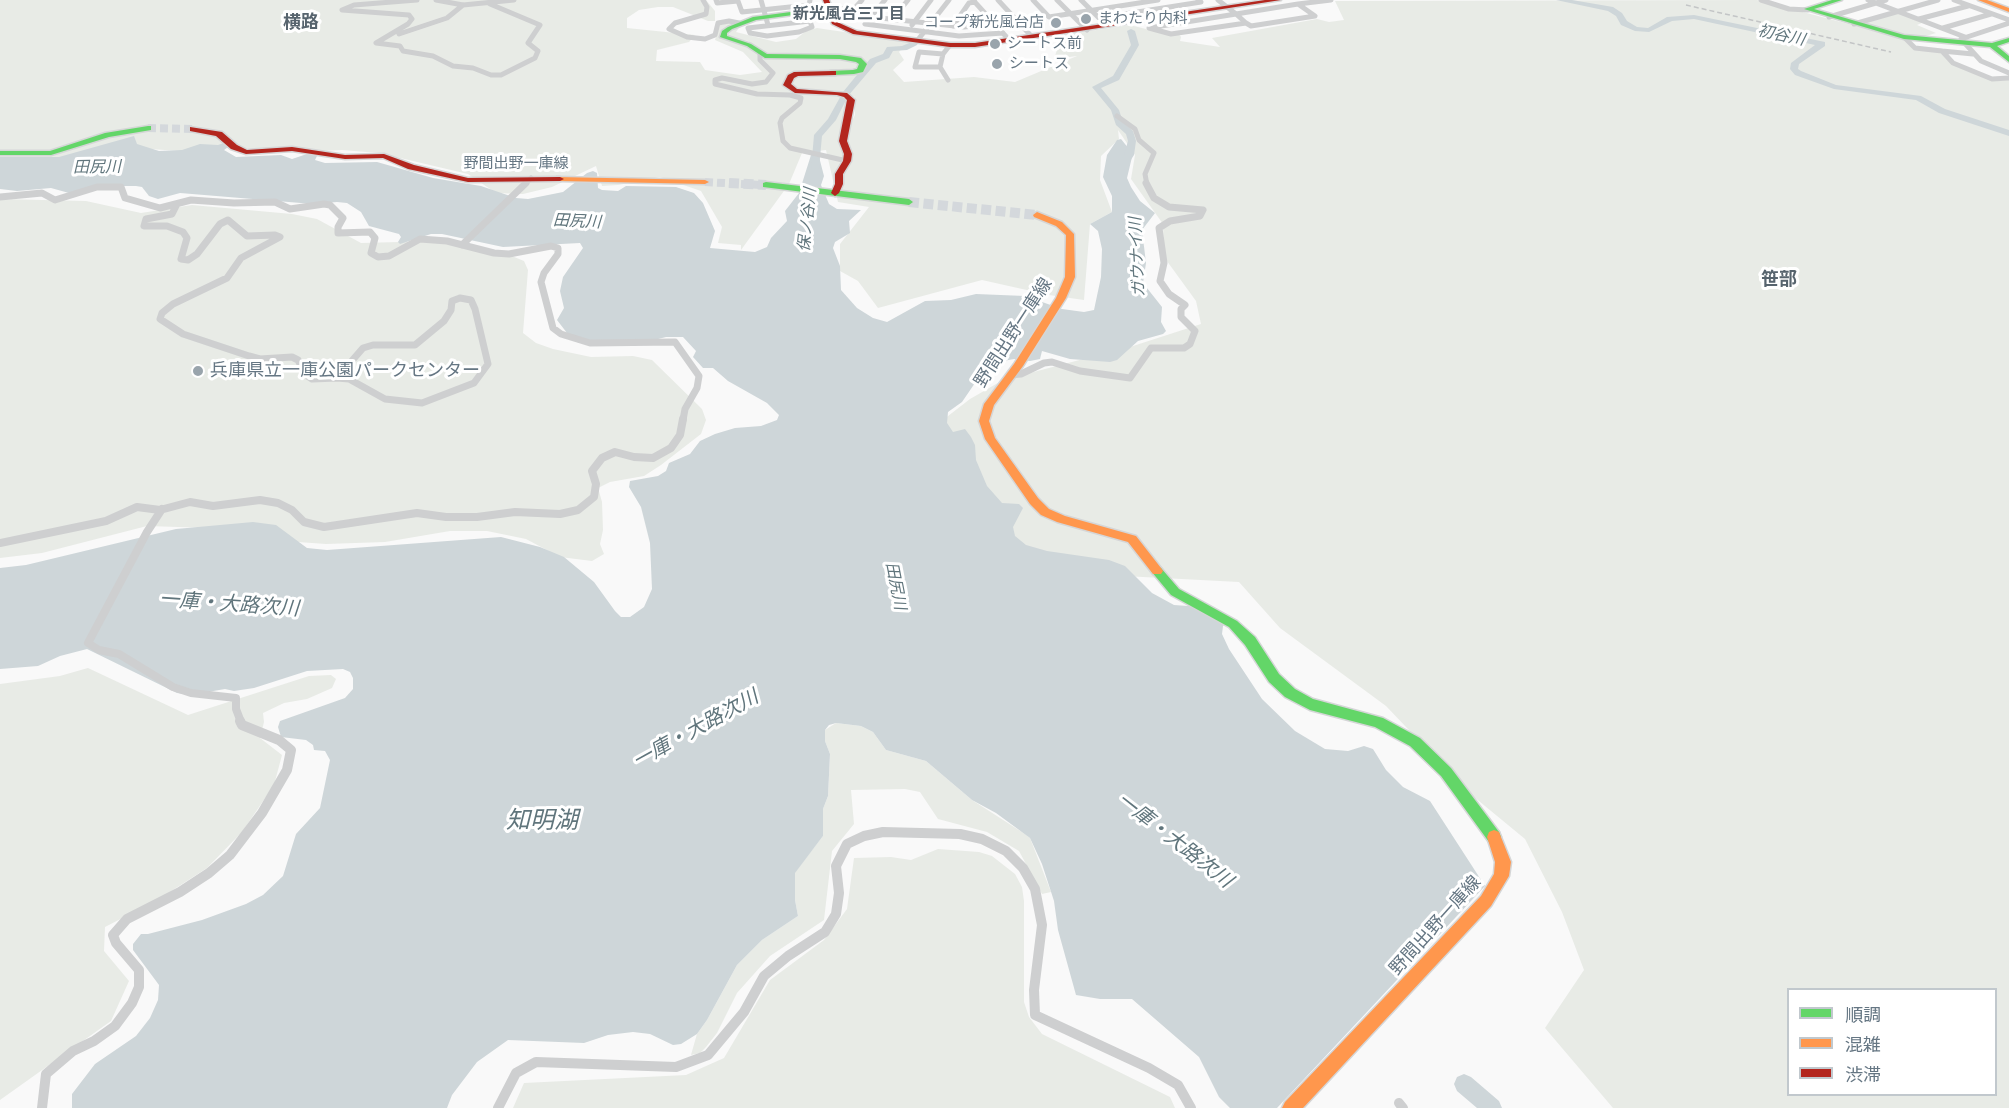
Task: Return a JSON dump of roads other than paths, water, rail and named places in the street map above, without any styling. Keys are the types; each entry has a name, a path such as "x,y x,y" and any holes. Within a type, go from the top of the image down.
{"main road":[{"path":"1808,9 1839,0"},
{"path":"1981,0 2007,8"},
{"path":"831,193 839,184 838,174 842,159 848,154 843,141 851,100 847,95 837,93 795,91 787,85 791,77 797,74 854,72 860,70 863,64 858,60 840,57 760,54 749,45 723,37 724,32 739,23 808,11 827,4 834,23 846,31 921,37 947,50 1007,37 1033,38 1227,7 1277,4"},
{"path":"1808,9 1904,37 1964,40 1992,45 2009,40"},
{"path":"1992,45 2008,58"},
{"path":"0,153 51,153 108,135 148,128"},
{"name":"野間出野一庫線","path":"193,129 219,134 240,150 254,152 292,149 345,157 384,156 411,166 468,180 549,178 705,182"},
{"path":"766,185 909,202"},
{"name":"野間出野一庫線","path":"1037,215 1059,224 1070,234 1070,277 1061,298 985,412 985,429 1034,501 1046,512 1060,519 1132,539 1175,592 1233,624 1250,641 1274,678 1290,693 1310,704 1378,722 1415,742 1446,772 1491,831 1503,862 1501,876 1486,901 1291,1108"}],"street":[{"path":"417,0 354,5 342,10 411,16 412,21 405,27 375,41 400,46 407,53 425,54 453,66 473,68 491,75 508,72 527,63 538,53 528,43 540,25 490,4"},
{"path":"436,0 463,5 514,0"},
{"path":"703,0 706,14 675,23 669,29 687,37 705,39 715,35 718,23 729,21 739,23"},
{"path":"716,0 717,3 738,1 742,12 765,17 780,24 783,34"},
{"path":"761,0 765,17"},
{"path":"785,0 787,8"},
{"path":"854,9 862,0"},
{"path":"885,0 865,24 908,30 921,37 1007,37"},
{"path":"892,20 908,0"},
{"path":"908,30 931,0"},
{"path":"921,37 949,0"},
{"path":"998,0 1033,38"},
{"path":"1033,0 1049,17 1130,2 1158,0"},
{"path":"1057,0 1087,30"},
{"path":"1080,0 1099,18 1141,12 1166,17"},
{"path":"1104,0 1112,7"},
{"path":"1153,0 1188,39"},
{"path":"1198,0 1201,2 1166,17 1149,28 1171,33 1246,23"},
{"path":"1227,7 1255,11 1277,4 1331,0"},
{"path":"1761,0 1789,9 1808,9"},
{"path":"1781,0 1808,9"},
{"path":"1868,0 1942,28 1964,40 1981,61 2009,73"},
{"path":"1829,17 1886,0"},
{"path":"1854,24 1938,0"},
{"path":"1954,0 2009,22"},
{"path":"954,26 969,3 974,1 1007,37"},
{"path":"1130,2 1141,12"},
{"path":"827,4 854,9 859,15 931,24 974,27 1017,21"},
{"path":"1277,4 1292,20"},
{"path":"1227,7 1251,26 1315,16 1299,4"},
{"path":"381,43 394,35 447,18 463,5"},
{"path":"809,6 812,27 799,32 767,36 750,33 748,28 765,17 787,8 809,6"},
{"path":"1919,20 1969,6"},
{"path":"780,24 808,11"},
{"path":"1255,11 1271,23"},
{"path":"1942,28 1991,14"},
{"path":"959,18 988,17"},
{"path":"1964,40 2009,22"},
{"path":"1904,37 1915,48 1974,54"},
{"path":"947,50 940,66 915,67 919,52 947,50"},
{"path":"1942,51 1953,63 1992,79 2009,78"},
{"path":"760,54 760,60 773,73 766,82 752,84 722,78 714,82 718,85 757,94 790,95 801,98 800,103 782,118 780,123 783,141 796,150 842,159"},
{"path":"940,66 948,80"},
{"path":"1014,371 1021,374 1044,363 1052,362 1080,371 1130,378 1151,348 1184,348 1195,336 1195,331 1181,317 1181,309 1185,305 1169,294 1160,281 1164,263 1159,228 1170,221 1200,216 1203,210 1169,207 1154,198 1147,188 1144,174 1154,153 1139,140 1135,129 1117,116"},
{"path":"464,243 531,178"},
{"path":"0,197 42,193 55,200 97,187 121,187 125,198 160,208 176,206 191,200 234,203 275,202 290,208 316,204 330,205 343,218 338,227 339,232 370,232 375,238 371,253 378,257 389,256 420,238 464,243 494,254 509,254 551,246 558,248 558,254 544,273 541,282 553,328 561,334 590,343 675,342 699,376 697,388 685,409 680,435 671,448 653,459 615,452 602,458 592,471 596,484 594,497 578,510 560,514 515,512 477,517 446,517 417,513 324,527 304,522 292,510 278,502 260,500 213,506 190,502 162,509 137,507 106,521 0,543"},
{"path":"176,206 172,214 146,219 144,226 167,226 183,232 187,238 181,259 188,260 197,254 220,224 228,220 247,236 275,234 280,237 241,258 227,278 173,304 162,313 160,319 183,334 249,356 260,359 292,357 298,360 306,375 312,379 349,379 385,399 422,403 474,383 488,364 471,300 460,298 452,301 451,310 444,321 415,345 373,345 363,348 337,378"},
{"path":"42,1108 46,1074 73,1051 115,1026 132,1003 139,987 139,970 116,943 113,935 127,919 180,892 209,873 230,855 262,813 287,770 291,750 279,740 242,725 236,709 236,698 225,694 191,693 173,687 119,654 99,650 88,643 147,532 162,509"},
{"path":"498,1108 516,1073 536,1062 676,1067 708,1055 744,1011 764,976 788,956 825,932 836,914 839,893 836,866 847,844 864,836 883,832 960,834 982,838 1006,851 1023,868 1035,889 1041,925 1034,990 1035,1015 1149,1068 1178,1085 1191,1108"}],"water":[{"name":"知明湖","path":"134,136 137,144 159,151 182,150 200,144 224,143 231,145 224,150 236,157 281,155 292,159 307,154 317,156 315,160 325,163 377,162 433,178 481,186 516,198 528,199 563,192 587,173 593,171 597,173 598,188 602,190 618,191 626,186 676,187 694,193 703,203 715,231 710,248 755,252 767,247 771,238 787,221 785,211 799,193 811,155 818,153 824,176 821,185 829,204 837,209 861,210 849,221 850,233 835,242 833,248 840,266 841,290 857,308 873,318 887,322 925,301 951,300 976,294 1025,296 1062,309 1084,312 1094,310 1101,277 1102,249 1098,231 1090,224 1112,212 1112,196 1103,177 1107,155 1117,140 1121,139 1132,157 1127,178 1131,187 1140,201 1155,213 1142,230 1146,263 1143,283 1162,307 1161,322 1166,331 1163,334 1138,341 1117,360 1110,362 1070,359 1042,351 1040,359 1030,361 1014,359 998,362 975,383 962,402 948,412 947,423 953,432 965,429 971,437 975,445 976,460 987,486 1002,503 1019,504 1023,508 1013,527 1015,536 1026,545 1047,551 1109,560 1125,566 1152,593 1174,605 1202,607 1226,622 1222,634 1229,649 1262,699 1295,731 1325,749 1348,751 1364,746 1373,749 1386,770 1403,787 1430,801 1485,886 1277,1108 1230,1108 1219,1097 1199,1057 1132,999 1100,999 1076,995 1058,930 1054,901 1042,864 1030,838 996,813 972,800 926,761 886,750 873,732 861,726 836,723 829,725 825,730 825,741 830,754 828,796 823,809 823,836 795,873 795,900 798,916 762,940 737,965 707,1020 697,1034 681,1044 673,1045 650,1034 633,1032 608,1035 584,1043 508,1040 477,1062 452,1095 447,1108 72,1108 72,1094 95,1064 136,1036 150,1018 158,1000 159,985 133,950 133,944 141,934 202,920 246,904 263,895 283,876 296,834 320,808 330,760 325,751 314,750 313,745 306,740 281,737 278,727 280,721 345,698 353,689 353,678 350,672 343,669 307,671 254,688 234,691 225,689 190,695 177,693 87,649 60,656 38,666 0,669 0,568 26,565 176,529 253,522 276,525 307,548 327,550 501,537 540,547 564,557 594,582 621,617 630,617 644,607 652,589 650,543 641,507 629,487 630,481 658,476 666,471 669,463 690,454 700,441 715,434 735,428 761,426 777,420 779,415 767,403 728,381 713,368 703,368 693,357 696,351 683,337 666,337 631,346 605,345 567,333 557,320 564,308 560,291 563,277 583,248 580,243 503,247 442,234 431,234 400,244 399,234 369,226 361,212 347,203 337,202 313,204 180,193 158,199 149,196 142,187 136,186 112,186 69,193 51,188 17,191 0,189 0,157 59,157"}],"waterway":[{"name":"初谷川","path":"1560,0 1610,9 1619,15 1624,23 1635,29 1649,30 1670,19 1694,17 1822,44 1795,63 1794,69 1798,73 1834,87 1918,98 1942,111 2009,133"},
{"name":"ガウナイ川","path":"1122,167 1129,155 1132,141 1130,133 1119,123 1115,110 1096,87 1116,78 1135,45 1131,31"},
{"name":"保ノ谷川","path":"846,94 873,61 886,56 890,49 904,48 914,43"},
{"name":"保ノ谷川","path":"814,168 818,135 832,120 845,97"},
{"name":"一庫・大路次川","path":"1464,1084 1492,1108"}],"tunnel":[{"path":"148,128 193,129"},
{"path":"705,182 760,185"},
{"path":"729,183 766,185"},
{"path":"909,202 1037,215"}],"railway":[{"path":"1686,5 1891,52"}],"place":[{"name":"まわたり内科","path":"1086,19"},
{"name":"コープ新光風台店","path":"1056,23"},
{"name":"シートス前","path":"995,44"},
{"name":"シートス","path":"997,64"},
{"name":"兵庫県立一庫公園パークセンター","path":"198,371"}],"district":[{"name":"新光風台三丁目","path":"849,15"},
{"name":"横路","path":"301,23"},
{"name":"笹部","path":"1779,280"}],"water label":[{"name":"田尻川","path":"97,168"},
{"name":"田尻川","path":"577,222"},
{"name":"田尻川","path":"895,586"}]}
